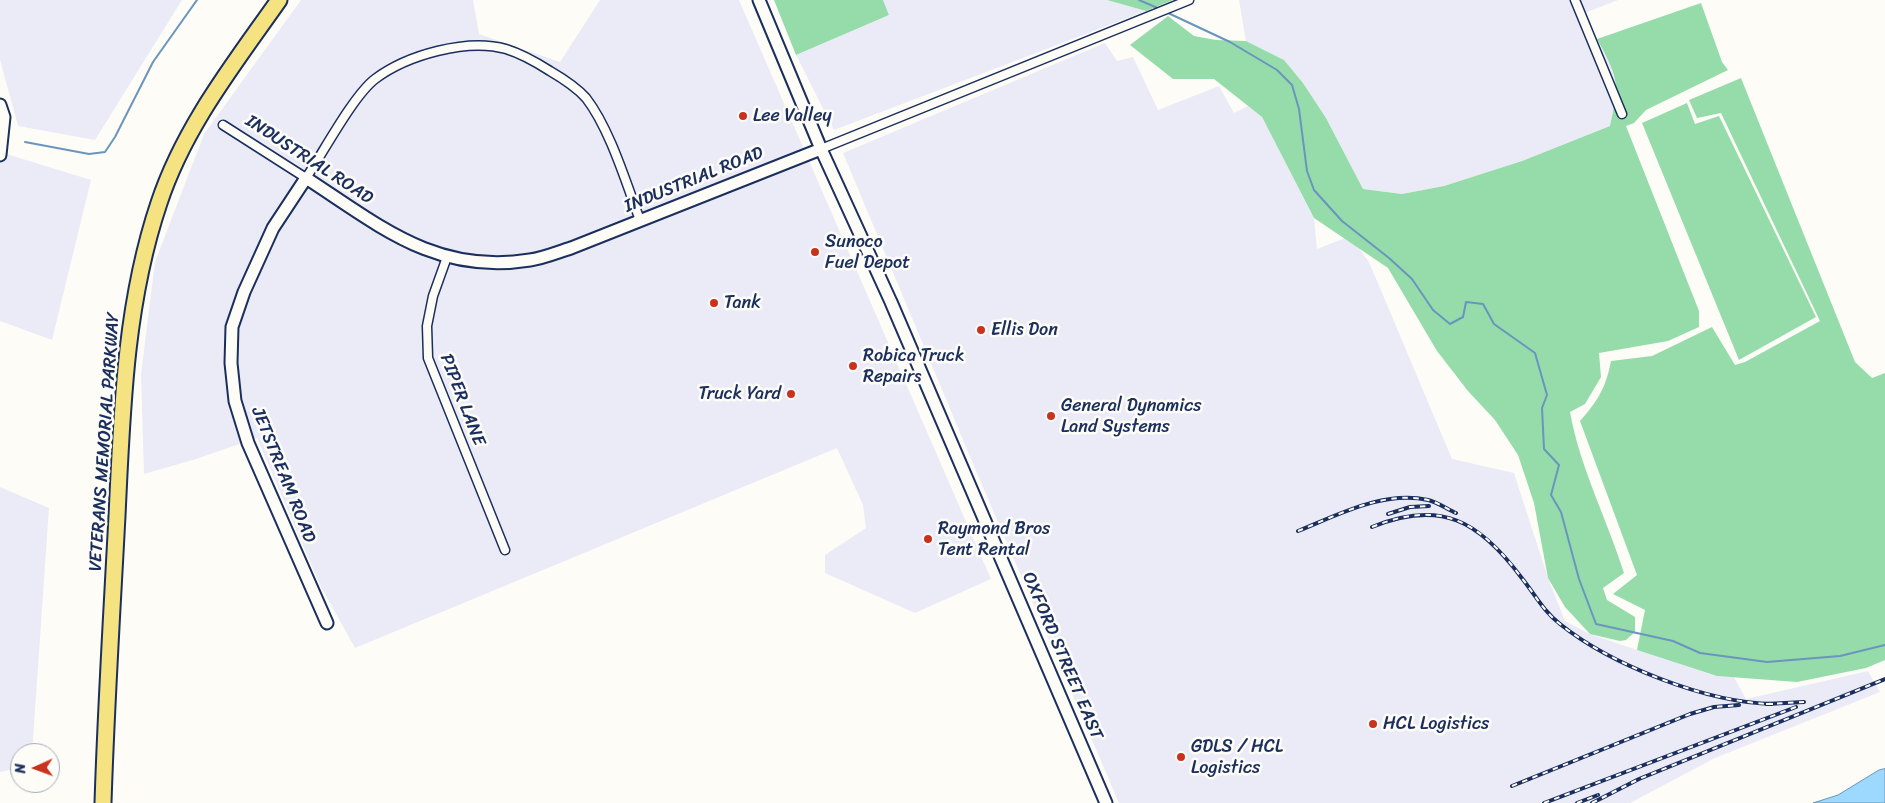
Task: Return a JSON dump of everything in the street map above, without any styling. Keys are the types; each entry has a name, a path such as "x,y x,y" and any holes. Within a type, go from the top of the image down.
{"highway":[{"name":"VETERANS MEMORIAL PARKWAY","path":"103,803 123,392 134,294 159,202 182,148 210,98 279,0"}],"street":[{"name":"OXFORD STREET EAST","path":"759,0 821,149 891,302 1106,803"},
{"name":"INDUSTRIAL ROAD","path":"222,125 396,236 432,253 473,262 498,263 532,260 571,248 821,149 1150,14 1189,0"},
{"path":"1575,0 1622,114"},
{"name":"JETSTREAM ROAD","path":"327,623 248,443 235,402 231,363 232,327 244,292 273,228 358,96 375,79 406,62 435,51 473,46 504,49 531,59 559,76 585,97 600,120 640,220"},
{"path":"0,105 4,117 0,155"},
{"name":"PIPER LANE","path":"447,257 434,296 427,326 428,358 505,550"}],"shaded area":[{"path":"0,0 182,0 95,140 18,126 0,60"},
{"path":"301,0 473,0 479,34 560,62 600,0 739,0 991,579 915,613 825,573 825,555 866,528 863,505 837,448 355,648 320,585 257,438 144,474 141,374 155,262 204,134"},
{"path":"883,0 1107,0 1146,11 834,130 796,55 889,15"},
{"path":"1239,0 1618,0 1585,13 1595,37 1615,73 1616,94 1610,126 1522,161 1444,186 1402,194 1363,189 1326,118 1303,83 1284,60 1246,41"},
{"path":"1105,43 1117,61 1133,57 1158,110 1219,86 1234,113 1248,106 1262,117 1314,218 1317,249 1350,236 1369,262 1452,459 1514,473 1548,578 1565,621 1590,634 1637,650 1717,676 1734,677 1746,699 1868,671 1880,692 1715,758 1630,803 1119,803 976,471 843,153"},
{"path":"0,152 91,180 52,340 0,321"},
{"path":"0,487 49,508 33,743 10,743 10,770 0,772"}],"green space":[{"path":"774,0 883,0 889,15 796,55"},
{"path":"1107,0 1173,0 1146,11"},
{"path":"1701,3 1722,62 1728,70 1646,110 1634,123 1626,126 1699,311 1699,327 1668,341 1599,353 1601,377 1585,404 1570,412 1580,453 1624,573 1603,588 1607,600 1635,617 1635,632 1626,640 1620,641 1590,634 1565,607 1548,578 1534,503 1518,455 1495,420 1468,391 1437,351 1388,268 1314,218 1262,117 1214,79 1173,79 1130,45 1168,16 1194,36 1216,40 1246,41 1284,60 1303,83 1326,118 1363,189 1402,194 1444,186 1522,161 1610,126 1615,99 1615,80 1597,39"},
{"path":"1741,78 1855,362 1872,378 1885,373 1885,660 1866,668 1797,682 1717,676 1637,650 1645,610 1613,594 1637,575 1580,421 1592,407 1600,393 1607,379 1611,361 1652,356 1712,327 1735,365 1745,362 1820,321 1721,113 1697,118 1689,100"},
{"path":"1687,103 1695,124 1719,116 1816,317 1739,360 1642,123"}],"water":[{"path":"1885,769 1885,803 1813,803 1838,795 1879,770"}],"waterway":[{"path":"25,142 89,154 105,152 115,137 153,62 197,0"},
{"path":"1139,0 1160,9"},
{"path":"1166,12 1230,42 1277,70 1292,85 1299,109 1307,171 1314,190 1342,221 1412,279 1433,310 1450,324 1463,317 1466,302 1483,304 1494,324 1535,353 1547,395 1542,408 1544,449 1559,465 1551,495 1561,512 1579,579 1596,624 1673,641 1700,653 1767,662 1840,656 1885,645"}],"railway":[{"path":"1298,531 1362,506 1395,498 1428,500 1456,513"},
{"path":"1388,514 1410,507 1429,506"},
{"path":"1372,527 1396,519 1418,515 1438,516 1457,520 1474,529 1490,542 1554,619 1581,639 1606,654 1632,667 1690,689 1719,697 1773,704"},
{"path":"1592,803 1639,779 1885,679"},
{"path":"1766,704 1804,702"},
{"path":"1512,786 1690,714 1714,707 1739,705"},
{"path":"1544,803 1796,707"},
{"path":"1577,803 1598,795"}],"place":[{"name":"Lee Valley","path":"743,116"},
{"name":"Sunoco Fuel Depot","path":"815,252"},
{"name":"Tank","path":"714,303"},
{"name":"Ellis Don","path":"981,330"},
{"name":"Robica Truck Repairs","path":"853,366"},
{"name":"Truck Yard","path":"791,394"},
{"name":"General Dynamics Land Systems","path":"1051,416"},
{"name":"Raymond Bros Tent Rental","path":"928,539"},
{"name":"HCL Logistics","path":"1373,724"},
{"name":"GDLS / HCL Logistics","path":"1181,757"}]}
